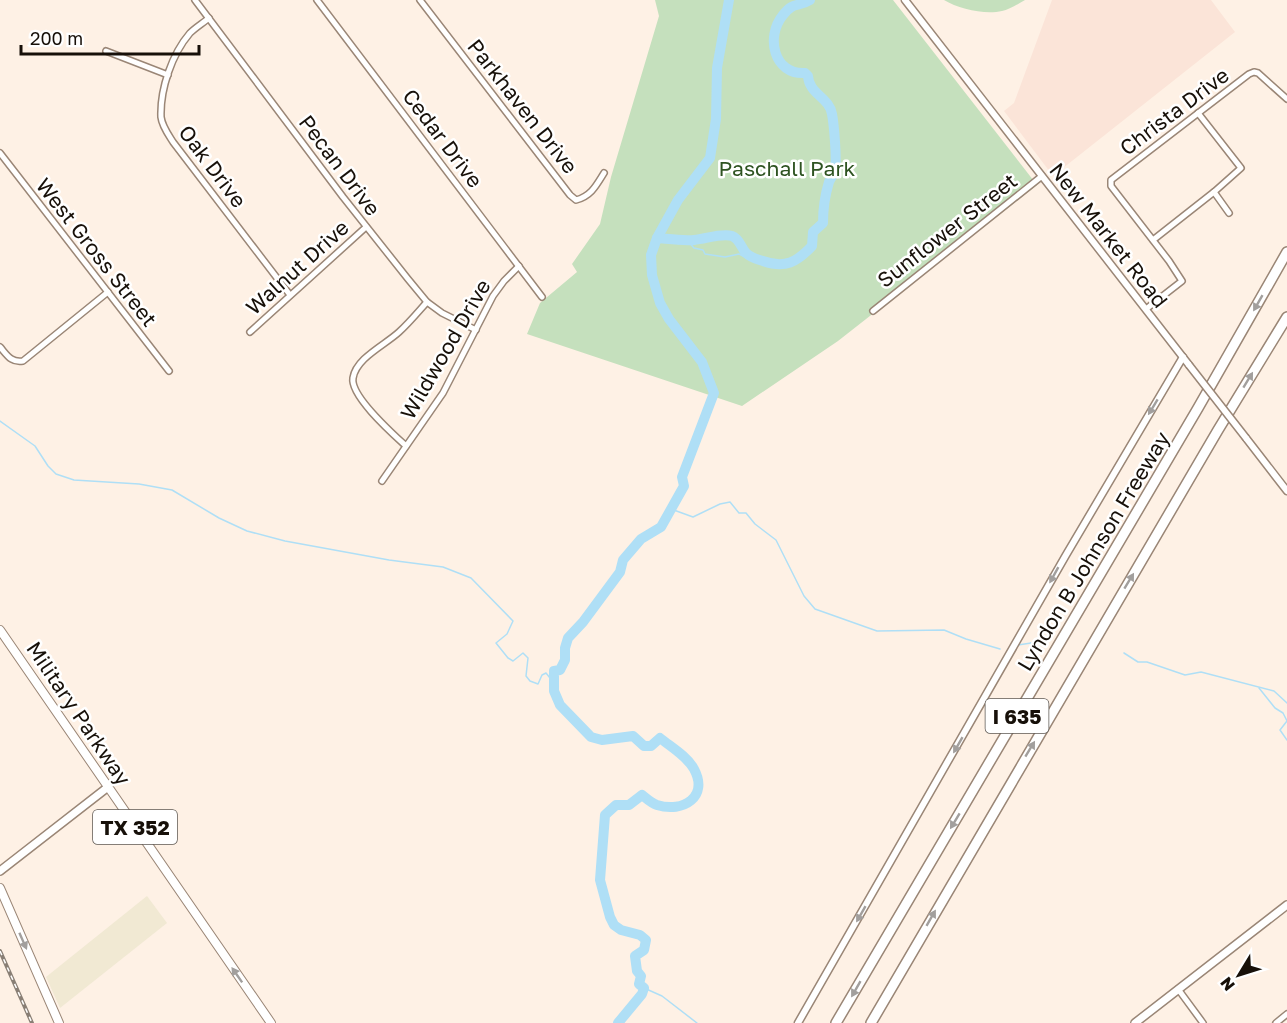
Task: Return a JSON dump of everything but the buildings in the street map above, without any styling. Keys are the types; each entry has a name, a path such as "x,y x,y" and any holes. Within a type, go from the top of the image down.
{"highway":[{"name":"Lyndon B Johnson Freeway","path":"836,1023 1198,408 1287,252"},
{"name":"I 635","path":"871,1023 1049,717 1287,317"}],"main road":[{"name":"Military Parkway","path":"0,630 271,1023"},
{"path":"0,871 108,787"},
{"path":"0,888 59,1023"},
{"path":"1135,1023 1287,905"}],"street":[{"name":"Pecan Drive","path":"195,0 366,227 427,302 452,319 476,330"},
{"name":"Cedar Drive","path":"317,0 542,297"},
{"name":"Parkhaven Drive","path":"420,0 570,195 576,200 585,197 593,191 604,173"},
{"name":"New Market Road","path":"904,0 1287,491"},
{"name":"Oak Drive","path":"209,18 191,32 168,75 164,87 161,117 164,128 291,295"},
{"path":"106,51 168,75"},
{"name":"Christa Drive","path":"1153,240 1110,183 1113,178 1249,74 1254,72 1287,99"},
{"path":"1146,309 1182,281 1153,240 1241,168 1198,113"},
{"name":"West Gross Street","path":"0,153 169,371"},
{"name":"Sunflower Street","path":"873,310 1042,176"},
{"path":"1214,192 1229,213"},
{"name":"Walnut Drive","path":"250,332 366,227"},
{"name":"Wildwood Drive","path":"382,481 443,393 494,296 504,281 519,266"},
{"path":"0,347 9,359 17,362 23,360 108,292"},
{"path":"406,446 372,412 354,387 353,376 362,362 393,338 427,302"},
{"name":"Lyndon B Johnson Freeway","path":"798,1023 1066,555 1183,357"},
{"path":"1178,989 1203,1023"},
{"path":"1276,1023 1287,1014"}],"shaded area":[{"path":"1052,0 1211,0 1235,32 1053,176 1004,111 1014,103"},
{"path":"147,896 167,923 60,1008 46,977"}],"green space":[{"name":"Paschall Park","path":"655,0 893,0 1037,185 838,341 742,406 527,334 540,303 577,272 572,264 600,224 611,177 659,16"},
{"path":"944,0 1025,0 1005,10 980,12"}],"waterway":[{"path":"618,1023 642,994 644,988 639,984 641,976 637,971 635,956 644,950 646,940 640,935 621,930 614,925 610,917 600,880 605,815 616,805 629,805 642,795 657,805 667,807 684,805 696,795 698,779 687,760 660,738 651,746 644,746 633,736 602,740 591,737 560,705 554,691 554,671 560,670 565,660 568,638 583,622 620,572 623,560 641,539 661,527 684,486 682,477 714,393 702,362 669,319 660,303 652,275 651,255 657,238 678,200 710,158 716,119 717,68 729,0"},
{"path":"657,238 689,240 728,235 737,239 750,256 778,264 796,260 812,246 813,232 823,223 826,192 835,169 832,114 827,103 812,87 808,76 786,68 780,61 774,44 774,34 783,15 793,6 810,0"},
{"path":"687,240 694,248 703,250 705,254 725,257 739,254 751,257"},
{"path":"0,421 35,446 56,474 74,480 139,484 172,490 219,518 247,531 285,541 389,560 443,567 471,578 513,621 507,634 496,643 513,661 523,653 528,658 526,676 530,681 538,684 542,675 546,673 554,683"},
{"path":"671,509 693,517 720,504 730,502 739,513 746,513 755,524 776,540 804,596 815,609 877,631 944,630 1000,649"},
{"path":"1018,645 1031,643"},
{"path":"1124,653 1138,662 1147,662 1185,675 1201,672 1274,691 1287,703"},
{"path":"1259,688 1275,708 1283,713 1287,721 1280,730 1287,740"},
{"path":"644,988 662,996 697,1023"}],"railway":[{"path":"0,951 32,1023"}]}
